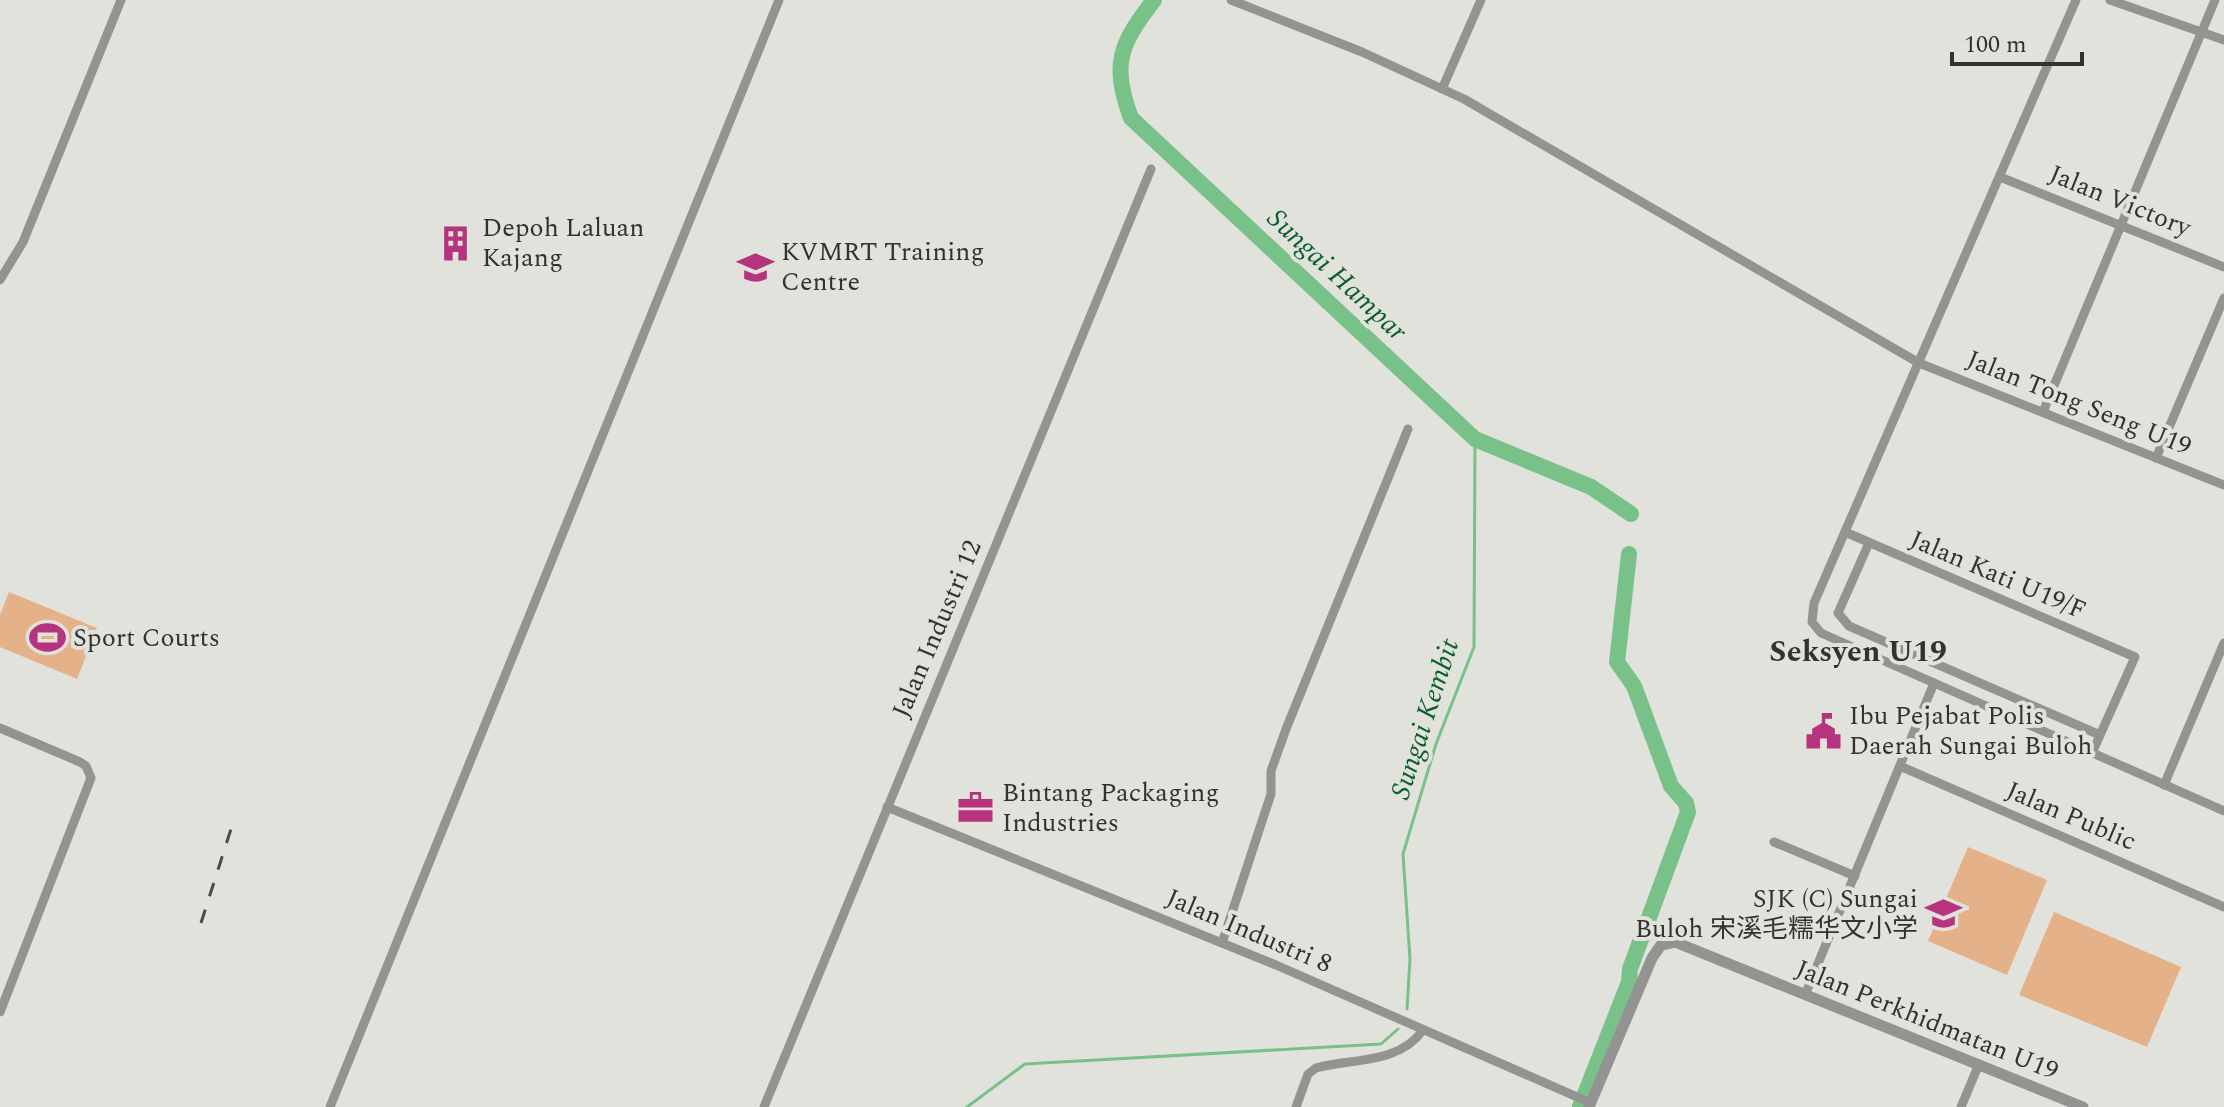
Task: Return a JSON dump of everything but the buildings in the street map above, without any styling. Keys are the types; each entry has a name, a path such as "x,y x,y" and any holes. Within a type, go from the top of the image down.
{"street":[{"path":"0,280 23,242 121,0"},
{"path":"330,1107 779,0"},
{"name":"Jalan Tong Seng U19","path":"1231,0 1442,89 1919,363 2224,485"},
{"path":"1442,89 1481,0"},
{"path":"2076,0 1814,603 1812,622 1821,633 2224,811"},
{"path":"2110,0 2224,40"},
{"path":"2043,412 2215,0"},
{"name":"Jalan Industri 12","path":"764,1107 1151,169"},
{"name":"Jalan Victory","path":"2000,177 2224,267"},
{"path":"2156,458 2224,298"},
{"path":"1222,943 1271,794 1271,771 1276,757 1326,624 1408,429"},
{"name":"Jalan Kati U19/F","path":"1845,532 2135,657 2100,735"},
{"path":"1869,543 1838,613 1849,626 2100,735 2092,753"},
{"path":"2164,785 2224,643"},
{"path":"1805,995 1934,683"},
{"path":"0,728 80,762 91,778 0,1012"},
{"name":"Jalan Public","path":"1900,766 2224,907"},
{"name":"Jalan Industri 8","path":"887,807 1222,943 1590,1104"},
{"path":"1774,842 1855,876"},
{"name":"Jalan Perkhidmatan U19","path":"1590,1104 1652,958 1665,943 1685,944 2083,1107"},
{"path":"1296,1107 1308,1074 1316,1068 1396,1053 1412,1044 1423,1030"},
{"path":"1961,1107 1979,1064"}],"shaded area":[{"name":"Sport Courts","path":"9,592 97,628 77,679 0,647 0,615"},
{"path":"1968,847 2047,880 2007,975 1928,941"},
{"path":"2054,912 2181,967 2147,1047 2019,995"}],"waterway":[{"name":"Sungai Hampar","path":"1154,0 1133,29 1122,55 1121,83 1131,118 1475,439 1591,487 1631,514"},
{"name":"Sungai Kembit","path":"1407,1009 1410,959 1403,854 1436,744 1474,647 1475,439"},
{"name":"Sungai Hampar","path":"1580,1107 1629,982 1630,969 1688,812 1686,803 1671,786 1634,686 1617,662 1629,554"},
{"name":"Sungai Kembit","path":"967,1107 1025,1064 1381,1044 1398,1029"}],"railway":[{"path":"201,923 231,829"}],"place":[{"name":"Depoh Laluan Kajang","path":"456,243"},
{"name":"KVMRT Training Centre","path":"755,267"},
{"name":"Sport Courts","path":"47,638"},
{"name":"Ibu Pejabat Polis Daerah Sungai Buloh","path":"1823,731"},
{"name":"Bintang Packaging Industries","path":"976,808"},
{"name":"SJK (C) Sungai Buloh 宋溪毛糯华文小学","path":"1944,914"}],"district":[{"name":"Seksyen U19","path":"1858,652"}]}
